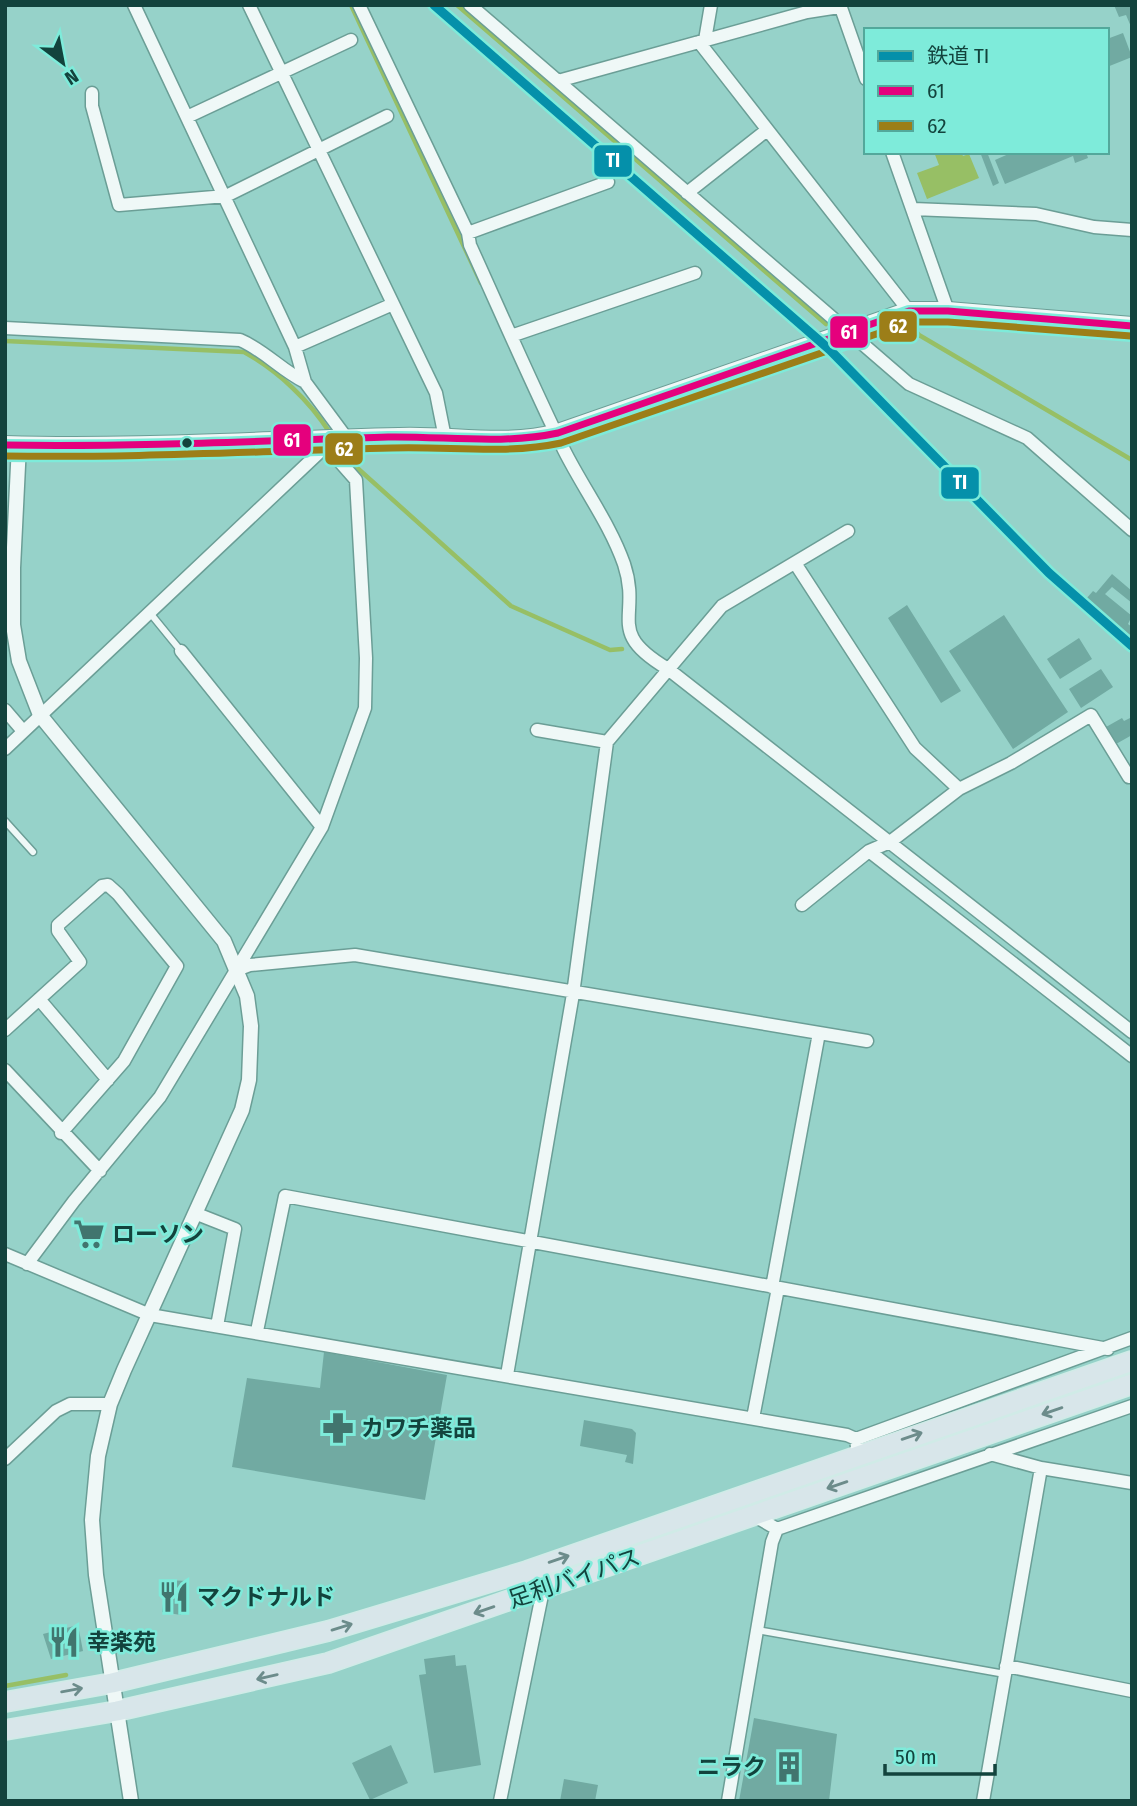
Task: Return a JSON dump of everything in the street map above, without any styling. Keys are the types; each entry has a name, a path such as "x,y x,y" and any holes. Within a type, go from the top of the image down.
{"highway":[{"name":"足利バイパス","path":"5,1702 113,1683 328,1631 474,1587 1110,1358 1132,1361"},
{"name":"足利バイパス","path":"5,1730 117,1711 328,1663 1124,1386"}],"main road":[{"path":"12,445 169,447 445,438 517,441 558,433 909,311 948,311 1132,326"}],"street":[{"path":"27,1265 160,1097 237,971 322,827 365,708 366,658 356,480 305,382 295,347 226,195 134,5"},
{"path":"249,5 321,149 436,393 445,438"},
{"path":"359,5 468,233 511,336 625,568 632,640 639,650 668,669 1132,1032"},
{"path":"470,5 909,384 1027,438 1132,530"},
{"path":"702,41 711,5"},
{"path":"558,81 807,12 839,6 864,74"},
{"path":"187,117 351,40"},
{"path":"702,41 767,130 909,311"},
{"path":"92,93 92,106 119,205 226,195 387,116"},
{"path":"687,193 767,130"},
{"path":"893,154 948,311"},
{"path":"468,233 608,182"},
{"path":"913,209 1036,214 1094,227 1132,230"},
{"path":"511,336 695,273"},
{"path":"295,347 393,304"},
{"path":"5,328 240,341 258,348 283,371 305,382"},
{"path":"5,749 149,611 338,441"},
{"path":"12,445 13,625 19,661 40,715 191,896 224,941 247,996 251,1026 249,1080 242,1111 110,1404 98,1456 92,1520 96,1575 131,1801"},
{"path":"507,1376 573,994 607,742 722,606 848,531"},
{"path":"795,563 915,748 959,789"},
{"path":"181,651 322,827"},
{"path":"5,710 23,731"},
{"path":"802,905 869,851 890,842 959,789 1012,763 1091,715 1129,777 1132,776"},
{"path":"537,730 607,742"},
{"path":"869,851 1132,1056"},
{"path":"5,1030 80,962 58,931 58,925 95,891 108,885 177,966 129,1053 61,1133"},
{"path":"237,971 250,965 355,955 573,994 867,1041"},
{"path":"39,999 108,1080"},
{"path":"752,1418 819,1033"},
{"path":"5,1070 61,1133 100,1171"},
{"path":"257,1331 285,1196 775,1287 1110,1358 1132,1339"},
{"path":"197,1214 235,1229 216,1326"},
{"path":"5,1254 149,1315 257,1331 752,1418 857,1447"},
{"path":"5,1459 56,1411 70,1404 110,1404"},
{"path":"752,1515 777,1529 1132,1406"},
{"path":"990,1454 1041,1468 1132,1483"},
{"path":"984,1801 1041,1468"},
{"path":"729,1801 772,1542 777,1529"},
{"path":"500,1801 543,1590"},
{"path":"1006,1670 1132,1691"}],"lane":[{"path":"149,611 181,651"},
{"path":"5,821 33,852"},
{"path":"757,1630 1006,1670"}],"shaded area":[{"path":"935,154 969,154 979,178 927,199 917,173 939,165"}],"building":[{"path":"1114,5 1132,5 1132,29 1126,15 1119,17"},
{"path":"1123,33 1132,57 1109,66 1109,38"},
{"path":"981,154 988,154 999,183 993,186"},
{"path":"1008,154 1087,154 1088,158 1075,163 1073,156 1005,184 995,160"},
{"path":"1112,574 1132,591 1132,603 1112,587 1105,594 1132,616 1128,624 1132,627 1132,637 1086,599 1093,591 1096,593"},
{"path":"907,605 961,691 941,703 888,618"},
{"path":"1004,615 1068,712 1013,749 949,651"},
{"path":"1079,638 1092,659 1060,679 1047,659"},
{"path":"1101,669 1113,687 1081,708 1069,689"},
{"path":"1132,717 1132,735 1116,744 1106,727 1122,718 1124,721"},
{"name":"カワチ薬品","path":"324,1352 447,1375 425,1500 232,1467 247,1378 320,1388"},
{"path":"584,1420 632,1429 636,1433 633,1464 625,1462 627,1455 580,1446"},
{"name":"マクドナルド","path":"166,1580 187,1581 181,1615 162,1612"},
{"name":"幸楽苑","path":"78,1625 83,1651 51,1659 43,1634"},
{"path":"455,1655 456,1666 466,1665 481,1765 434,1773 419,1675 426,1674 424,1659"},
{"name":"ニラク","path":"754,1718 837,1734 829,1801 739,1801"},
{"path":"391,1745 408,1783 370,1800 352,1763"},
{"path":"564,1779 598,1785 595,1801 560,1801"}],"waterway":[{"path":"351,5 481,283"},
{"path":"457,5 826,324"},
{"path":"909,323 919,335 1132,460"},
{"path":"5,341 244,352 292,387 330,433"},
{"path":"336,443 344,456 511,606 610,650 622,649"},
{"path":"5,1686 66,1675"}],"rail line":[{"name":"TI","path":"434,5 830,350 1049,573 1132,646"}],"transit line":[{"name":"61","path":"5,445 388,437 537,437 558,433 909,311 948,311 1132,326"},
{"name":"62","path":"5,456 540,447 561,443 911,322 948,322 1131,336"}],"place":[{"name":"ローソン","path":"89,1234"},
{"name":"カワチ薬品","path":"338,1428"},
{"name":"マクドナルド","path":"174,1597"},
{"name":"幸楽苑","path":"64,1642"},
{"name":"ニラク","path":"789,1767"}]}
